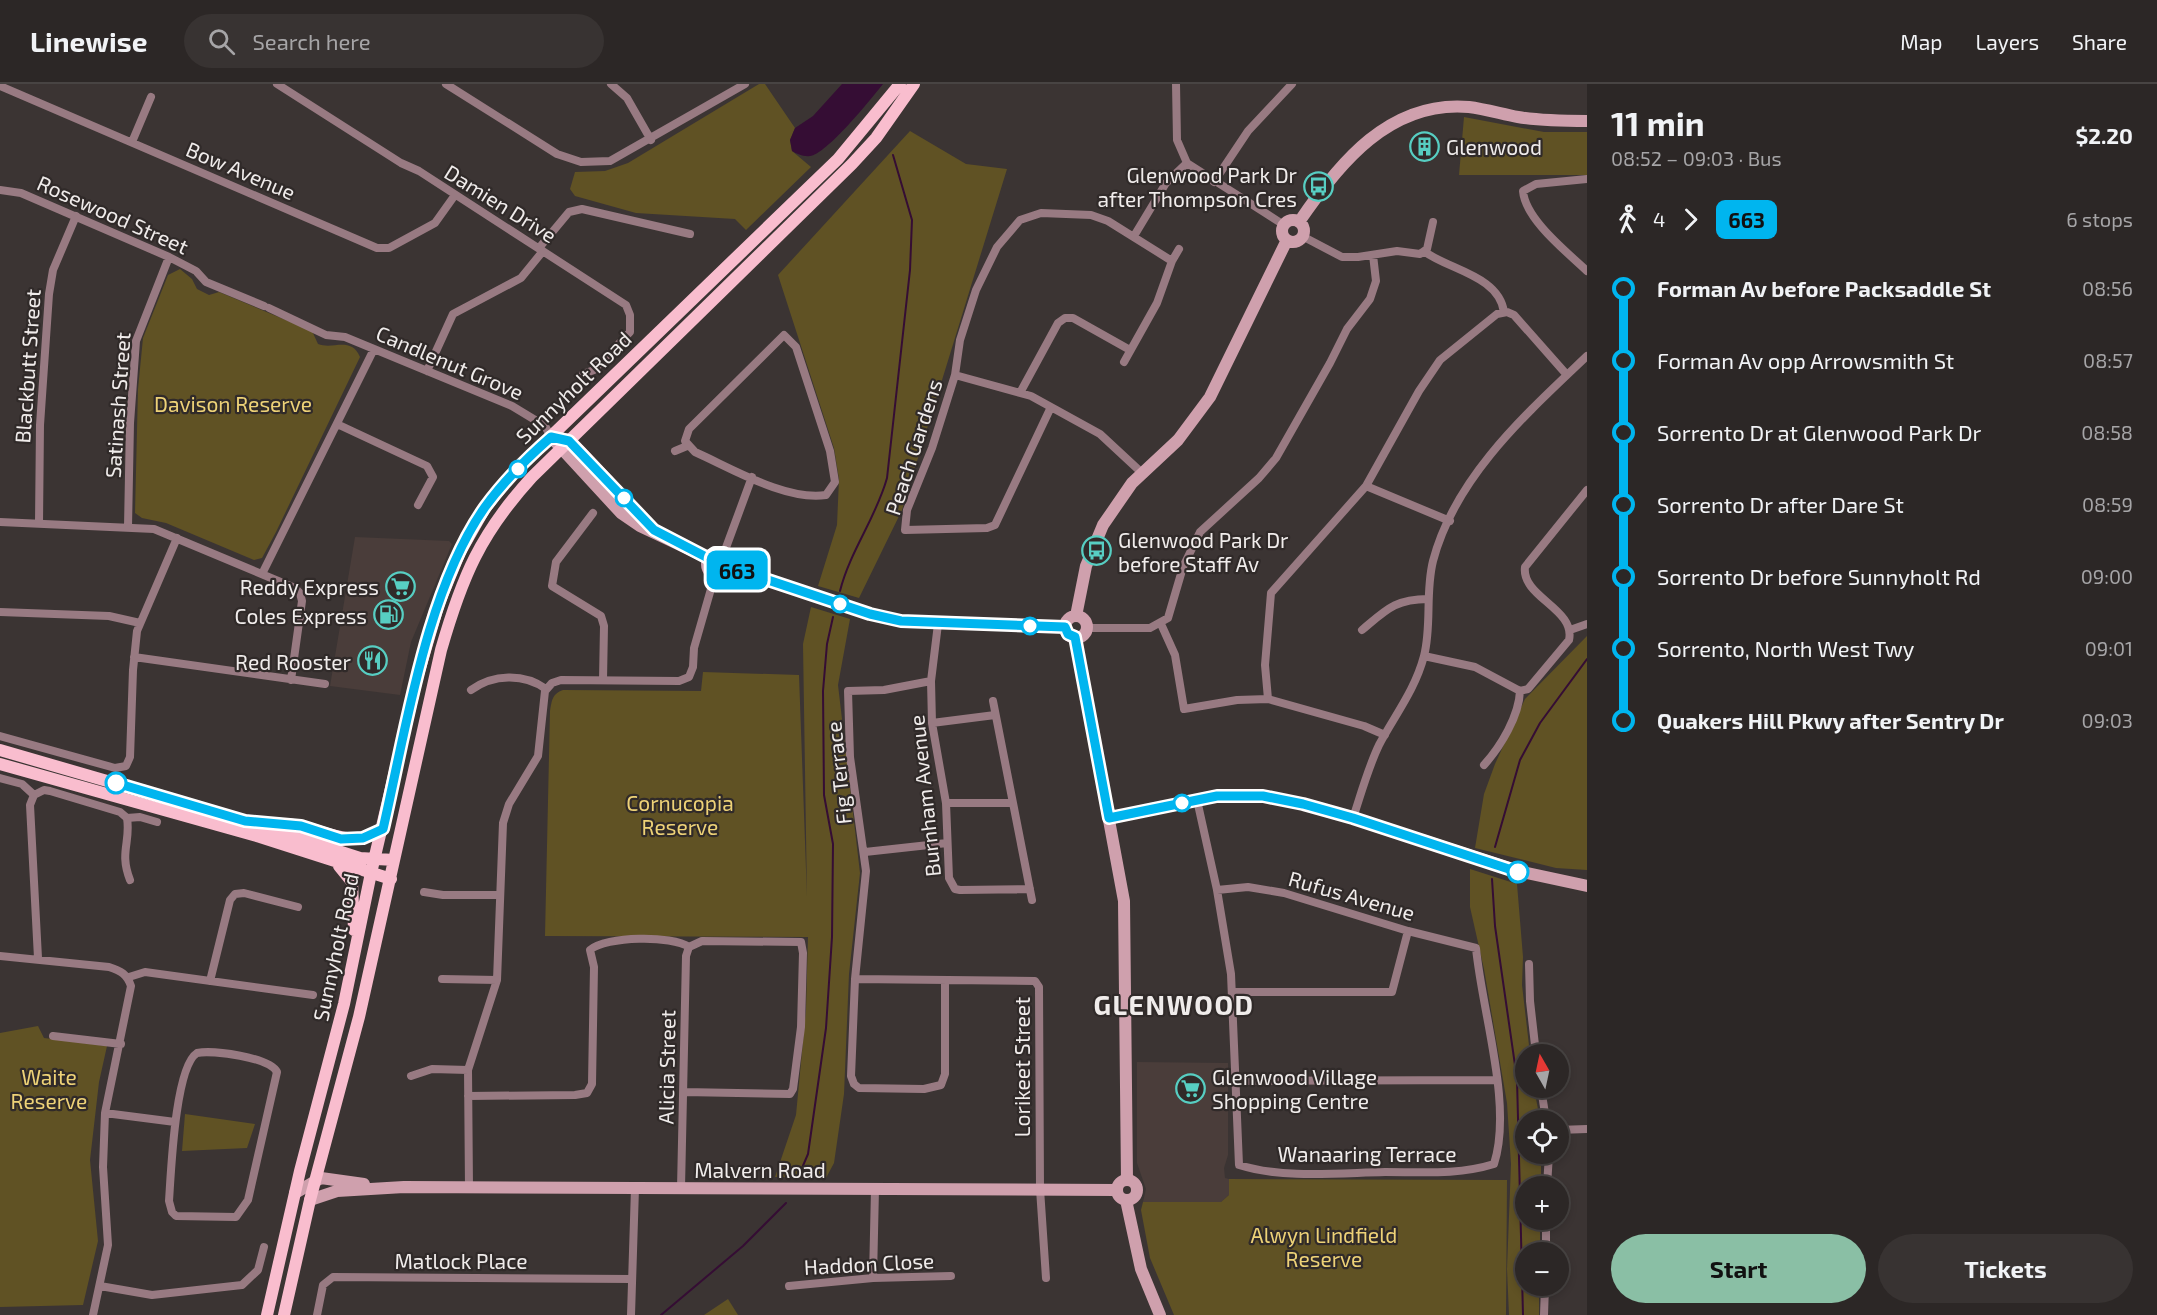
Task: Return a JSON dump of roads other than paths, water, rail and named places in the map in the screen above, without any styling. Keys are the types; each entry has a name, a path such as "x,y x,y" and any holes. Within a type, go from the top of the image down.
{"main road":[{"name":"Sunnyholt Road","path":"267,1315 295,1193 331,1057 417,678 439,603 460,552 498,490 838,159 900,84"},
{"name":"Sunnyholt Road","path":"284,1315 315,1180 356,1028 441,650 464,578 481,543 498,518 564,445 852,164 876,138 914,84"},
{"path":"0,750 245,821 331,850 373,867 390,879"},
{"path":"0,764 260,837 335,863 373,867 394,860"},
{"path":"245,821 301,826 341,839 363,838 383,829"},
{"path":"335,863 348,875 354,891 354,956"}],"street":[{"name":"Damien Drive","path":"277,84 620,299 630,315 630,332 594,370 583,374"},
{"path":"446,84 568,159 592,164 610,161 651,140 730,88 745,84"},
{"path":"610,84 627,98 651,140"},
{"path":"1176,84 1177,140 1187,163 1284,225"},
{"path":"1214,182 1248,130 1292,84"},
{"name":"Bow Avenue","path":"0,86 381,249 392,246 435,223 455,195"},
{"path":"132,142 151,97"},
{"path":"1299,222 1328,182 1366,141 1382,129 1411,115 1430,109 1459,107 1534,119 1587,120"},
{"path":"1172,261 1134,236 1169,179 1187,163"},
{"path":"1586,267 1533,215 1524,200 1523,191 1536,184 1587,179"},
{"name":"Rosewood Street","path":"0,190 21,193 76,216 169,257 196,271 206,282 266,307"},
{"path":"427,371 453,314 521,278 569,212 582,209 690,234"},
{"name":"Peach Gardens","path":"1051,407 995,525 987,528 905,530 907,510 932,448 955,375 960,340 976,290 997,247 1020,220 1041,213 1091,215 1134,236"},
{"name":"Blackbutt Street","path":"39,523 40,425 49,294 53,270 76,216"},
{"path":"1292,220 1299,222 1303,228 1302,236 1295,241 1287,240 1282,233 1284,225 1292,220"},
{"path":"1425,252 1433,222"},
{"path":"1302,236 1342,257 1387,252 1425,252 1483,283 1499,299 1504,312"},
{"path":"1076,616 1079,590 1097,537 1114,507 1142,473 1178,440 1210,397 1287,240"},
{"path":"1124,362 1154,308 1179,249"},
{"path":"1086,628 1150,628 1161,624 1173,610 1183,567 1200,532 1259,478 1281,448 1345,333 1374,293 1376,275 1373,255"},
{"name":"Satinash Street","path":"128,527 129,433 136,341 169,257"},
{"name":"Candlenut Grove","path":"266,307 326,335 338,335 374,349 526,414 545,426 551,437"},
{"path":"1268,699 1265,665 1270,593 1366,486 1419,391 1440,360 1455,345 1497,314 1504,312 1514,315 1567,375"},
{"path":"1021,391 1058,323 1065,318 1074,318 1130,350"},
{"path":"784,335 796,347 828,443 835,478 826,495 796,494 695,452 687,446 685,436 689,429 784,335"},
{"path":"262,574 374,349"},
{"path":"1353,818 1375,754 1384,735 1407,701 1424,656 1428,599 1434,560 1450,521 1490,454 1587,356"},
{"path":"955,375 1021,391 1100,434 1142,473"},
{"path":"337,423 427,466 433,477 418,505"},
{"path":"551,437 564,445 654,530 708,558"},
{"path":"675,451 687,446"},
{"path":"724,553 752,477"},
{"path":"1366,486 1450,521"},
{"path":"1424,656 1475,667 1520,691 1528,689 1569,640 1570,630 1521,573 1584,491"},
{"path":"593,513 556,562 552,586 601,616 604,626 603,680"},
{"path":"0,522 154,529 295,588 301,595 291,680"},
{"path":"0,736 115,768 126,766 130,757 134,657 140,623 177,538"},
{"path":"708,558 715,553 724,553 731,559 732,568"},
{"path":"708,558 708,568 715,575 723,576 732,568"},
{"path":"732,568 879,616 938,624 1065,627"},
{"path":"469,1188 468,1070 497,980 503,823 509,804 538,756 542,702 546,689 552,683 561,680 679,681 689,677 693,667 694,648 715,575"},
{"path":"1362,630 1393,604 1409,599 1428,599"},
{"path":"0,612 109,616 140,623"},
{"path":"1076,616 1084,620 1086,628 1084,634 1075,637 1068,634 1065,627 1068,620 1076,616"},
{"name":"Burnham Avenue","path":"938,624 931,681 932,723 946,803 949,878 956,889 1030,889"},
{"path":"1161,624 1175,655 1184,709 1237,700 1268,699 1364,726 1384,735"},
{"path":"1570,630 1587,624"},
{"path":"1075,637 1125,912 1127,1179"},
{"path":"134,657 325,684"},
{"path":"471,690 481,683 495,679 530,679 546,689"},
{"name":"Fig Terrace","path":"931,681 884,690 848,691 850,757 866,871 855,979 851,1076 854,1084 859,1088 924,1089 941,1085 945,1074 945,981"},
{"path":"1484,765 1495,753 1519,705 1520,691"},
{"path":"993,701 1032,900"},
{"path":"932,723 995,715"},
{"path":"0,778 22,784 34,795"},
{"path":"38,958 30,805 34,795 44,790 50,791 120,812 127,818 129,827 123,853 130,880"},
{"path":"1109,818 1197,800 1234,795 1263,796 1353,818 1518,872 1587,886"},
{"path":"1197,800 1217,890 1232,992 1236,1081 1496,1080"},
{"path":"946,803 1013,803"},
{"path":"127,818 140,817 157,822"},
{"path":"865,852 947,843"},
{"name":"Rufus Avenue","path":"1217,890 1248,887 1284,893 1408,931 1476,948 1496,1080"},
{"path":"424,892 443,895 500,895"},
{"path":"210,981 230,900 235,894 244,893 298,908"},
{"path":"1232,992 1392,992 1408,931"},
{"path":"468,1096 575,1095 590,1089 594,966 590,950 601,942 626,940 678,942 689,947 702,941 801,942 803,953 801,1027 793,1089 790,1094 684,1092"},
{"name":"Alicia Street","path":"681,1188 686,956 689,947"},
{"path":"0,956 38,958 109,967 129,977"},
{"path":"1529,964 1535,1044"},
{"path":"129,977 145,972 313,995"},
{"path":"93,1315 108,1245 103,1167 105,1113 131,996 129,977"},
{"name":"Lorikeet Street","path":"855,979 1035,981 1039,987 1040,1189"},
{"path":"442,980 497,980"},
{"path":"53,1035 121,1044"},
{"path":"197,1053 221,1053 265,1061 274,1067 276,1072 252,1183 241,1212 236,1217 176,1216 172,1212 169,1201 175,1122 186,1065 197,1053"},
{"path":"411,1076 432,1069 468,1070"},
{"name":"Wanaaring Terrace","path":"1236,1081 1239,1165 1259,1171 1337,1173 1472,1171 1494,1164 1500,1147 1496,1080"},
{"path":"105,1113 175,1122"},
{"path":"1569,1130 1587,1129"},
{"name":"Malvern Road","path":"315,1180 330,1178 351,1183 404,1187 469,1188 1116,1190"},
{"path":"1127,1179 1133,1182 1137,1191 1135,1197 1126,1200 1120,1198 1116,1190 1120,1181 1127,1179"},
{"path":"295,1193 315,1180"},
{"name":"Malvern Road","path":"310,1200 337,1191 404,1187"},
{"path":"631,1315 634,1188"},
{"path":"873,1278 875,1189"},
{"path":"1040,1189 1046,1278"},
{"path":"1126,1200 1141,1269 1160,1315"},
{"path":"100,1286 152,1295 242,1285 258,1270 264,1247"},
{"name":"Haddon Close","path":"789,1286 873,1278 951,1276"},
{"name":"Matlock Place","path":"317,1315 323,1285 333,1277 632,1279"},
{"path":"1544,1315 1545,1296"}],"waterway":[{"path":"840,591 844,576 887,478 910,270 912,220 893,155"},
{"path":"799,1175 808,1154 826,1028 832,937 833,844 824,795 823,691 827,644 833,617"},
{"path":"1495,847 1520,760 1540,723 1587,659"},
{"path":"1492,879 1495,926 1517,1079 1523,1315"},
{"path":"661,1315 743,1246 786,1203"}],"place":[{"name":"Glenwood","path":"1425,146"},
{"name":"Glenwood Park Dr after Thompson Cres","path":"1318,186"},
{"name":"Glenwood Park Dr before Staff Av","path":"1097,551"},
{"name":"Reddy Express","path":"400,586"},
{"name":"Coles Express","path":"388,615"},
{"name":"Red Rooster","path":"372,661"},
{"name":"Glenwood Village Shopping Centre","path":"1191,1088"}],"district":[{"name":"GLENWOOD","path":"1174,1004"}],"park label":[{"name":"Davison Reserve","path":"233,403"},
{"name":"Cornucopia Reserve","path":"680,814"},
{"name":"Waite Reserve","path":"49,1088"},
{"name":"Alwyn Lindfield Reserve","path":"1324,1246"}]}
